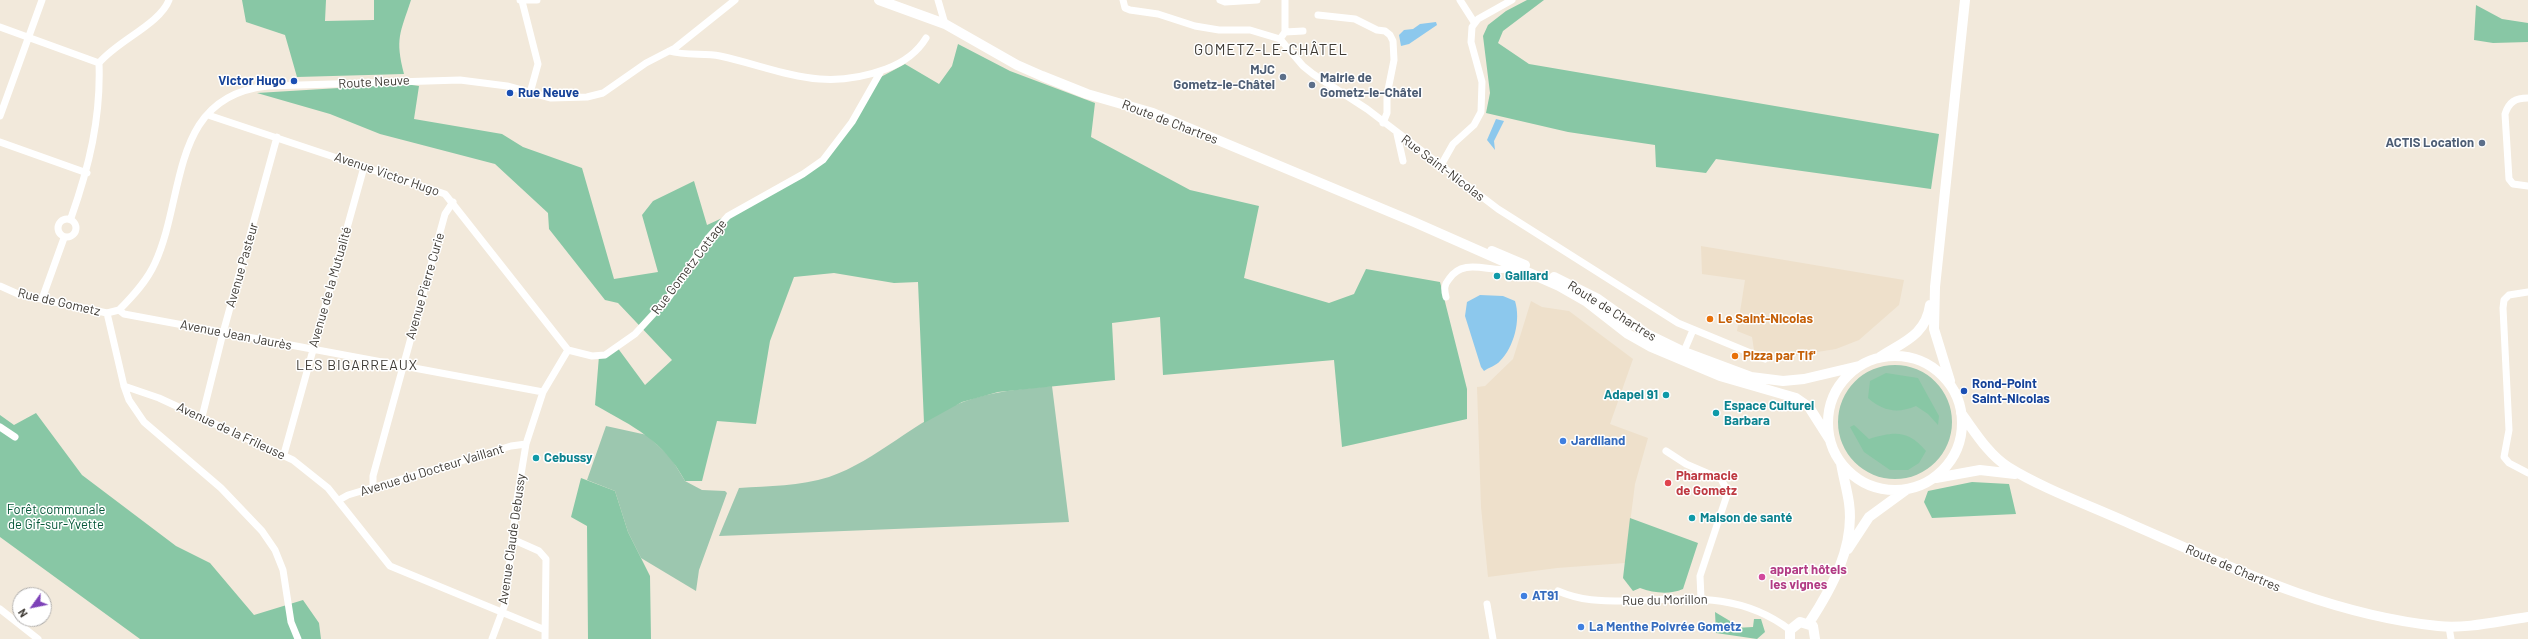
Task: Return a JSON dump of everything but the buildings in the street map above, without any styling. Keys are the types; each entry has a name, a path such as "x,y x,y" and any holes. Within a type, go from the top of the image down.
{"main road":[{"name":"Route de Chartres","path":"879,0 921,17 944,24 1017,65 1042,76 1086,94 1153,113 1516,265 1578,287 1630,324 1720,376 1796,398 1809,407 1830,440"},
{"name":"Route de Chartres","path":"893,0 924,13 928,18"},
{"path":"1809,623 1835,578 1845,554 1870,517 1907,489 1932,479 1946,467 1957,450 1962,432 1961,413 1951,387 1934,329 1935,287 1965,0"},
{"path":"1845,554 1849,524 1849,503 1841,462 1830,440 1828,421 1835,394 1845,379 1860,366 1878,358 1917,335 1927,318 1935,287"},
{"name":"Route de Chartres","path":"1682,355 1751,376 1771,380 1804,379 1860,366"},
{"path":"1878,358 1901,357 1924,362 1939,373 1951,387"},
{"name":"Route de Chartres","path":"1961,413 1994,455 2008,467 2286,590 2386,617 2449,626 2466,627 2528,617"},
{"path":"1841,462 1854,476 1870,486 1888,490 1907,489"},
{"name":"Route de Chartres","path":"1932,479 1980,470 2026,476"},
{"path":"1790,635 1796,623 1809,623 1815,630 1816,639"}],"street":[{"path":"0,116 42,0"},
{"path":"64,238 69,238 75,232 76,228 71,218 87,173 95,136 99,64 118,45 162,12 169,0"},
{"path":"530,93 538,64 521,0 537,0"},
{"name":"Route Neuve","path":"119,310 138,290 156,263 185,152 196,130 208,114 234,94 254,87 268,86 368,84 446,79 493,83 530,93 561,99 595,96 612,87 646,63 669,51 735,0"},
{"path":"938,0 944,24"},
{"path":"1123,0 1125,8 1130,10 1154,13 1185,24 1219,30 1257,31 1280,39 1285,32 1285,0"},
{"path":"1220,0 1225,2 1257,0"},
{"path":"1440,167 1453,144 1474,125 1481,112 1480,69 1471,42 1474,22 1460,0"},
{"path":"1474,22 1512,0"},
{"path":"1318,15 1354,19 1377,30 1385,31 1390,35 1393,41 1394,60 1387,95 1387,113 1383,123"},
{"path":"0,27 99,64"},
{"path":"1285,32 1303,31"},
{"path":"669,51 677,54 710,54 782,73 821,80 842,81 881,71 905,60 922,46 926,38"},
{"name":"Rue Saint-Nicolas","path":"1280,39 1303,66 1383,123 1494,206 1635,298 1693,330 1765,359"},
{"name":"Rue Gometz Cottage","path":"568,350 592,356 604,355 635,334 669,297 709,237 728,216 803,174 824,160 852,122 881,71"},
{"path":"2528,98 2513,100 2508,106 2505,114 2509,179 2513,184 2528,186"},
{"name":"Avenue Victor Hugo","path":"208,114 439,191 453,202 568,350"},
{"path":"1397,134 1403,161"},
{"name":"Avenue Pasteur","path":"202,417 223,333 277,137"},
{"path":"0,142 87,173"},
{"name":"Avenue de la Mutualité","path":"284,454 364,167"},
{"name":"Avenue Pierre Curie","path":"373,487 373,476 402,366 445,214 453,202"},
{"path":"64,238 59,233 58,225 60,221 71,218"},
{"path":"42,299 64,238"},
{"path":"1446,297 1444,290 1450,276 1464,268 1516,265"},
{"name":"Rue de Gometz","path":"0,286 18,294 107,313 119,310"},
{"path":"2528,292 2509,294 2504,300 2503,308 2509,430 2504,457 2510,463 2528,473"},
{"name":"Avenue Jean Jaurès","path":"119,310 124,314 543,392"},
{"path":"107,313 124,386 144,422 221,488 262,531 275,550 283,570 291,622 298,639"},
{"path":"1682,355 1693,330"},
{"name":"Avenue Claude Debussy","path":"492,639 505,604 512,539 526,444 543,392 568,350"},
{"name":"Avenue de la Frileuse","path":"124,386 159,398 284,454 328,488 390,566 545,630"},
{"path":"0,427 15,437"},
{"name":"Avenue du Docteur Vaillant","path":"339,500 373,487 511,446 526,444"},
{"path":"1666,451 1686,464 1721,479 1728,492 1700,576 1701,598"},
{"path":"512,539 539,551 546,559 545,639"},
{"name":"Rue du Morillon","path":"1558,591 1590,601 1701,598 1756,610 1790,635"},
{"path":"1487,604 1492,639"},
{"path":"0,609 38,639"},
{"path":"2449,626 2451,639"}],"shaded area":[{"path":"1701,246 1904,280 1899,305 1859,340 1836,349 1780,358 1754,350 1752,337 1737,331 1745,280 1702,274"},
{"name":"Jardiland","path":"1531,301 1542,307 1569,311 1633,359 1610,424 1648,438 1635,484 1625,563 1557,568 1488,577 1481,507 1477,387 1485,386 1513,359"}],"green space":[{"path":"242,0 326,0 325,21 374,20 374,0 411,0 404,21 399,44 404,74 297,77 285,35 246,22"},
{"path":"1527,0 1544,0 1503,31 1498,43 1529,64 1939,134 1931,189 1716,159 1706,173 1656,167 1655,145 1568,132 1486,113 1490,93 1483,36 1488,25 1506,11"},
{"path":"2476,5 2502,19 2528,23 2528,42 2493,43 2474,40"},
{"path":"958,44 1010,71 1095,103 1091,137 1190,190 1259,206 1244,278 1329,303 1354,294 1366,269 1440,282 1467,389 1467,419 1342,447 1334,360 1163,375 1160,317 1112,323 1115,380 998,392 962,402 924,423 918,282 894,283 834,273 794,277 770,341 756,424 717,421 702,481 685,481 667,455 657,445 635,428 595,405 599,356 617,347 645,385 672,360 618,303 605,300 549,229 548,213 495,164 380,134 330,114 257,93 405,84 419,86 414,119 502,134 523,147 582,168 614,279 658,272 642,215 653,201 694,181 707,225 764,199 825,162 879,78 905,64 939,84 952,66"},
{"path":"1895,365 1917,369 1935,382 1948,400 1952,422 1948,444 1935,462 1917,475 1895,479 1873,475 1855,462 1842,444 1838,422 1842,400 1855,382 1873,369"},
{"path":"1886,373 1918,378 1939,416 1938,425 1928,414 1916,406 1903,410 1890,410 1879,406 1868,398 1870,381"},
{"path":"1052,386 1069,522 719,536 739,488 796,484 829,477 864,461 912,429 945,410 963,402 985,395 1018,389"},
{"name":"Forêt communale de Gif-sur-Yvette","path":"36,413 82,475 176,546 210,563 254,615 303,600 319,623 321,639 140,639 0,537 0,415 14,425"},
{"path":"1854,425 1869,439 1886,435 1900,434 1913,439 1926,451 1919,463 1908,470 1890,470 1864,452 1850,427"},
{"path":"606,426 647,435 671,458 685,481 702,490 725,491 727,493 699,570 696,591 641,558 628,532 615,491 587,480"},
{"path":"581,478 615,491 628,532 650,576 651,639 588,639 587,526 571,517"},
{"path":"1972,482 2009,484 2016,514 1932,518 1924,502 1928,491"},
{"path":"1630,518 1698,543 1683,589 1667,593 1640,588 1633,591 1623,578"},
{"path":"1715,612 1730,621 1735,628 1753,627 1754,619 1761,619 1765,632 1757,639 1716,633"}],"water":[{"path":"1436,22 1437,25 1409,44 1401,46 1399,35 1404,30 1413,29 1420,24"},
{"path":"1496,119 1504,121 1494,141 1495,150 1487,140"},
{"path":"1480,295 1503,296 1515,301 1517,308 1517,325 1509,348 1498,363 1484,371 1481,367 1465,316 1467,302"}],"place":[{"name":"MJC Gometz-le-Châtel","path":"1283,77"},
{"name":"Victor Hugo","path":"294,81"},
{"name":"Mairie de Gometz-le-Châtel","path":"1312,85"},
{"name":"Rue Neuve","path":"510,93"},
{"name":"ACTIS Location","path":"2482,143"},
{"name":"Gaillard","path":"1497,276"},
{"name":"Le Saint-Nicolas","path":"1710,319"},
{"name":"Pizza par Tif'","path":"1735,356"},
{"name":"Rond-Point Saint-Nicolas","path":"1964,391"},
{"name":"Adapei 91","path":"1666,395"},
{"name":"Espace Culturel Barbara","path":"1716,413"},
{"name":"Jardiland","path":"1563,441"},
{"name":"Cebussy","path":"536,458"},
{"name":"Pharmacie de Gometz","path":"1668,483"},
{"name":"Maison de santé","path":"1692,518"},
{"name":"appart hôtels les vignes","path":"1762,577"},
{"name":"AT91","path":"1524,596"},
{"name":"La Menthe Poivrée Gometz","path":"1581,627"}],"district":[{"name":"GOMETZ-LE-CHÂTEL","path":"1271,50"},
{"name":"LES BIGARREAUX","path":"357,365"}]}
